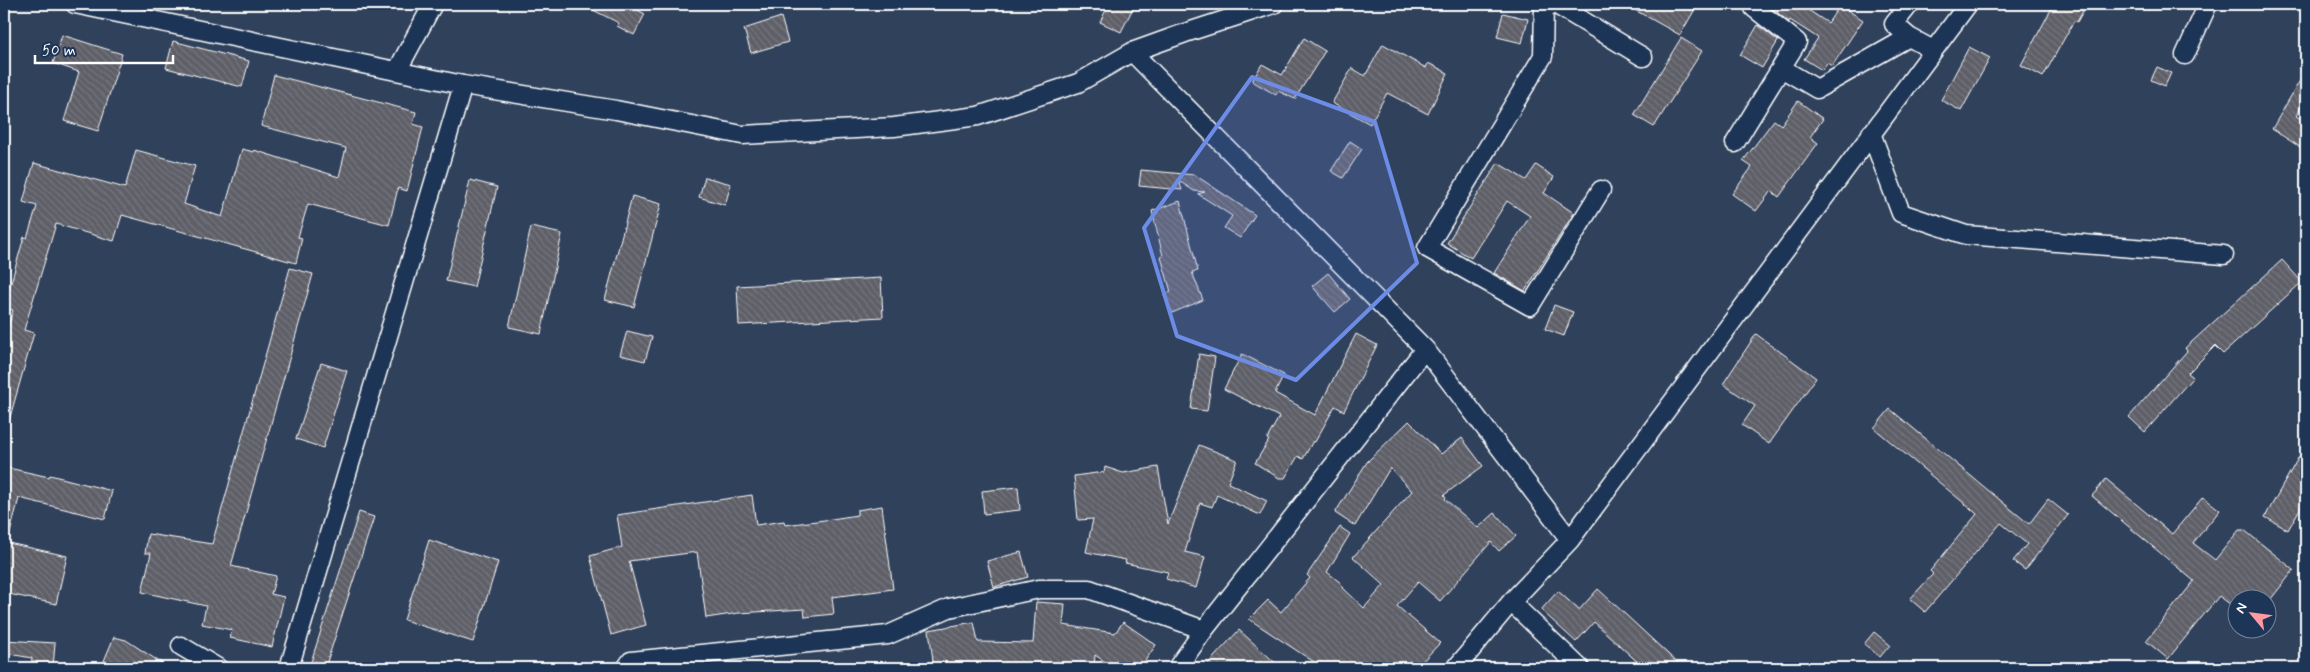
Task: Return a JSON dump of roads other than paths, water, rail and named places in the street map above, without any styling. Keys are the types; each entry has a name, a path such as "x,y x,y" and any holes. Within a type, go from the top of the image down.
{"street":[{"path":"75,4 463,85 616,110 742,135 894,127 978,116 1078,84 1132,52 1185,32 1274,4"},
{"path":"397,70 433,4"},
{"path":"1544,4 1543,56 1428,248 1530,306 1601,190"},
{"path":"1555,4 1642,57"},
{"path":"1735,143 1797,42 1754,8 1756,4"},
{"path":"1910,4 1894,24 1909,37 1934,50"},
{"path":"1456,668 1511,602 1570,540 1968,4"},
{"path":"2185,55 2208,4"},
{"path":"1781,68 1817,90 1909,37"},
{"path":"1132,52 1425,349 1570,540"},
{"path":"289,668 463,85"},
{"path":"1871,133 1901,213 1966,236 2224,255"},
{"path":"1177,668 1204,630 1425,349"},
{"path":"626,668 631,661 888,635 949,608 1040,589 1089,589 1204,630"},
{"path":"1511,602 1580,668"},
{"path":"181,646 218,668"}]}
